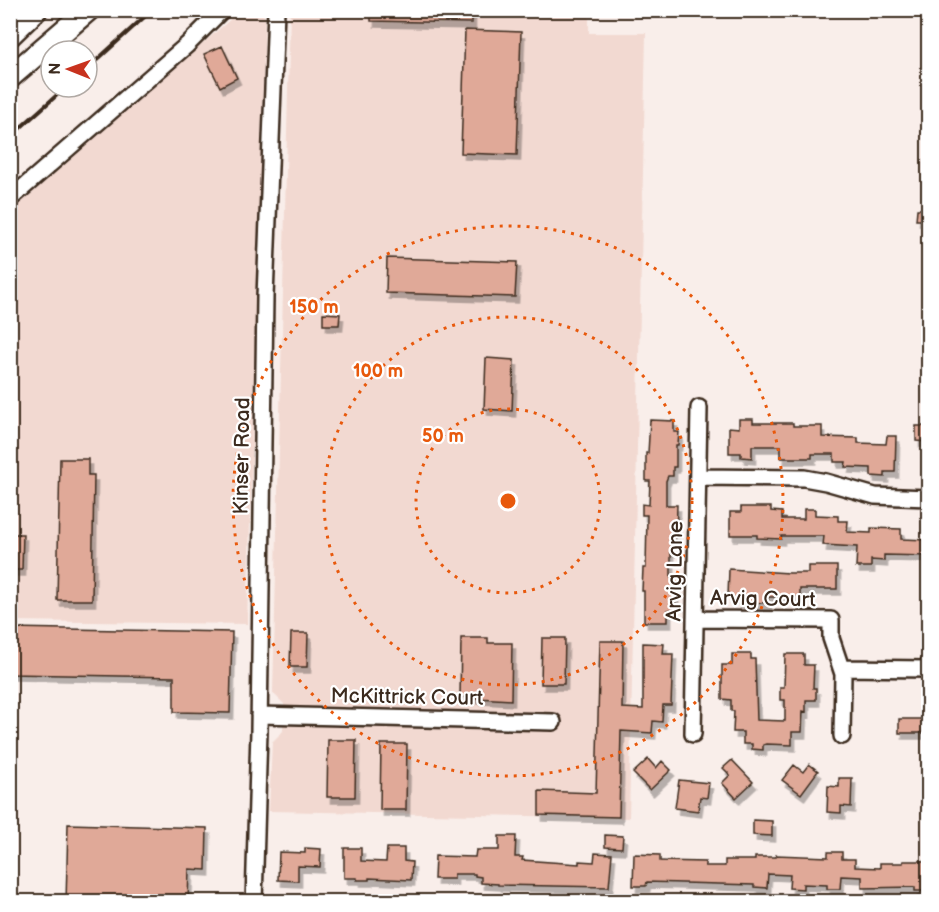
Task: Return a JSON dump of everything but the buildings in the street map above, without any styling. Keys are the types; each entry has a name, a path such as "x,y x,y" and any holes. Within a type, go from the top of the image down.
{"highway":[{"path":"10,35 36,10"},
{"path":"10,77 88,10"}],"street":[{"path":"10,199 187,45 222,10"},
{"name":"Kinser Road","path":"254,902 265,297 276,10"},
{"name":"Arvig Lane","path":"693,734 699,408"},
{"path":"698,477 804,478 875,496 928,498"},
{"name":"Arvig Court","path":"695,619 831,621 831,638 842,668"},
{"path":"842,736 842,668 928,669"},
{"name":"McKittrick Court","path":"259,715 553,722"}],"shaded area":[{"path":"240,11 261,11 265,18 247,624 11,621 10,212"},
{"path":"290,11 589,11 589,33 646,33 629,818 269,811 272,742 283,731 284,704 273,693"}],"railway":[{"path":"99,58 152,10"},
{"path":"10,137 53,99"}]}
